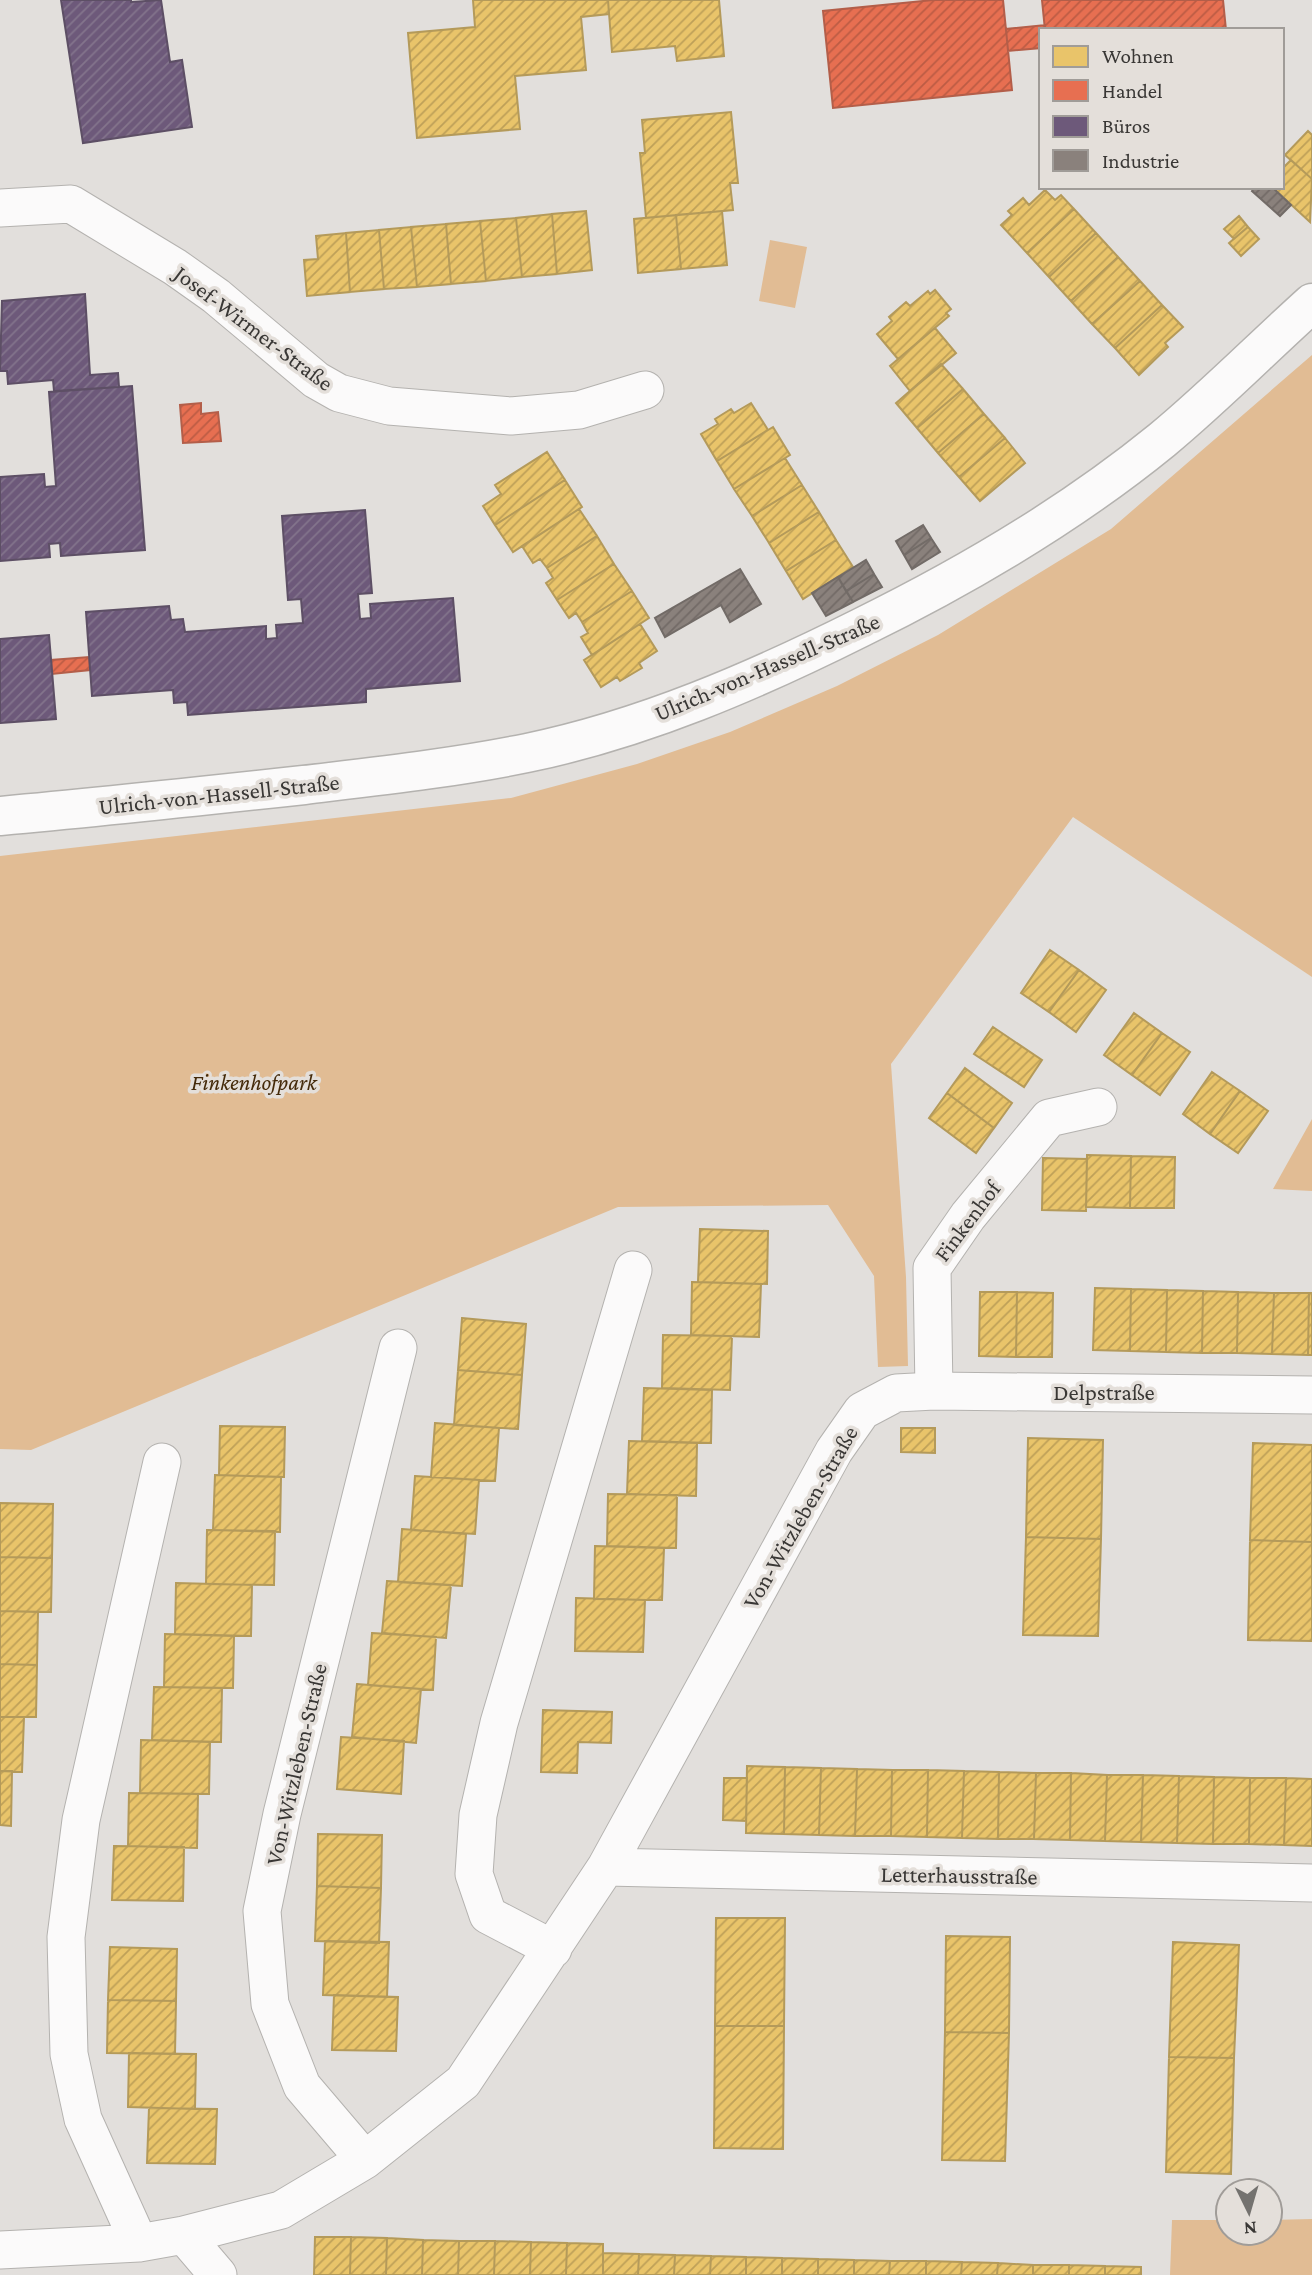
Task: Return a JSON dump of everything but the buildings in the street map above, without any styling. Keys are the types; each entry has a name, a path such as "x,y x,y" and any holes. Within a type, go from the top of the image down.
{"street":[{"name":"Josef-Wirmer-Straße","path":"0,208 71,204 175,267 216,296 316,380 339,393 389,406 511,416 579,410 645,390"},
{"name":"Ulrich-von-Hassell-Straße","path":"0,816 435,770 530,752 613,731 712,696 809,654 915,601 996,555 1080,501 1162,440 1312,303"},
{"name":"Finkenhof","path":"934,1391 932,1268 968,1216 1049,1118 1098,1107"},
{"path":"553,1949 488,1915 474,1874 478,1815 499,1723 633,1270"},
{"name":"Von-Witzleben-Straße","path":"365,2160 302,2085 271,2004 262,1911 282,1814 398,1348"},
{"name":"Delpstraße","path":"896,1393 934,1391 1312,1395"},
{"name":"Von-Witzleben-Straße","path":"0,2250 139,2243 184,2235 281,2210 365,2160 463,2082 606,1867 834,1451 862,1411 896,1393"},
{"path":"139,2243 83,2119 69,2054 66,1937 80,1820 162,1462"},
{"name":"Letterhausstraße","path":"606,1867 1312,1883"},
{"path":"184,2235 219,2275"}],"green space":[{"path":"770,240 807,247 795,308 759,301"},
{"name":"Finkenhofpark","path":"1312,355 1312,977 1073,817 891,1064 906,1277 908,1366 878,1367 874,1276 828,1205 618,1207 31,1450 0,1449 0,856 511,798 637,764 730,732 837,686 938,635 1111,529"},
{"path":"1312,1119 1312,1191 1273,1189"},
{"path":"1312,2219 1312,2275 1170,2275 1172,2220 1214,2220 1214,2247 1284,2247 1284,2220"}]}
